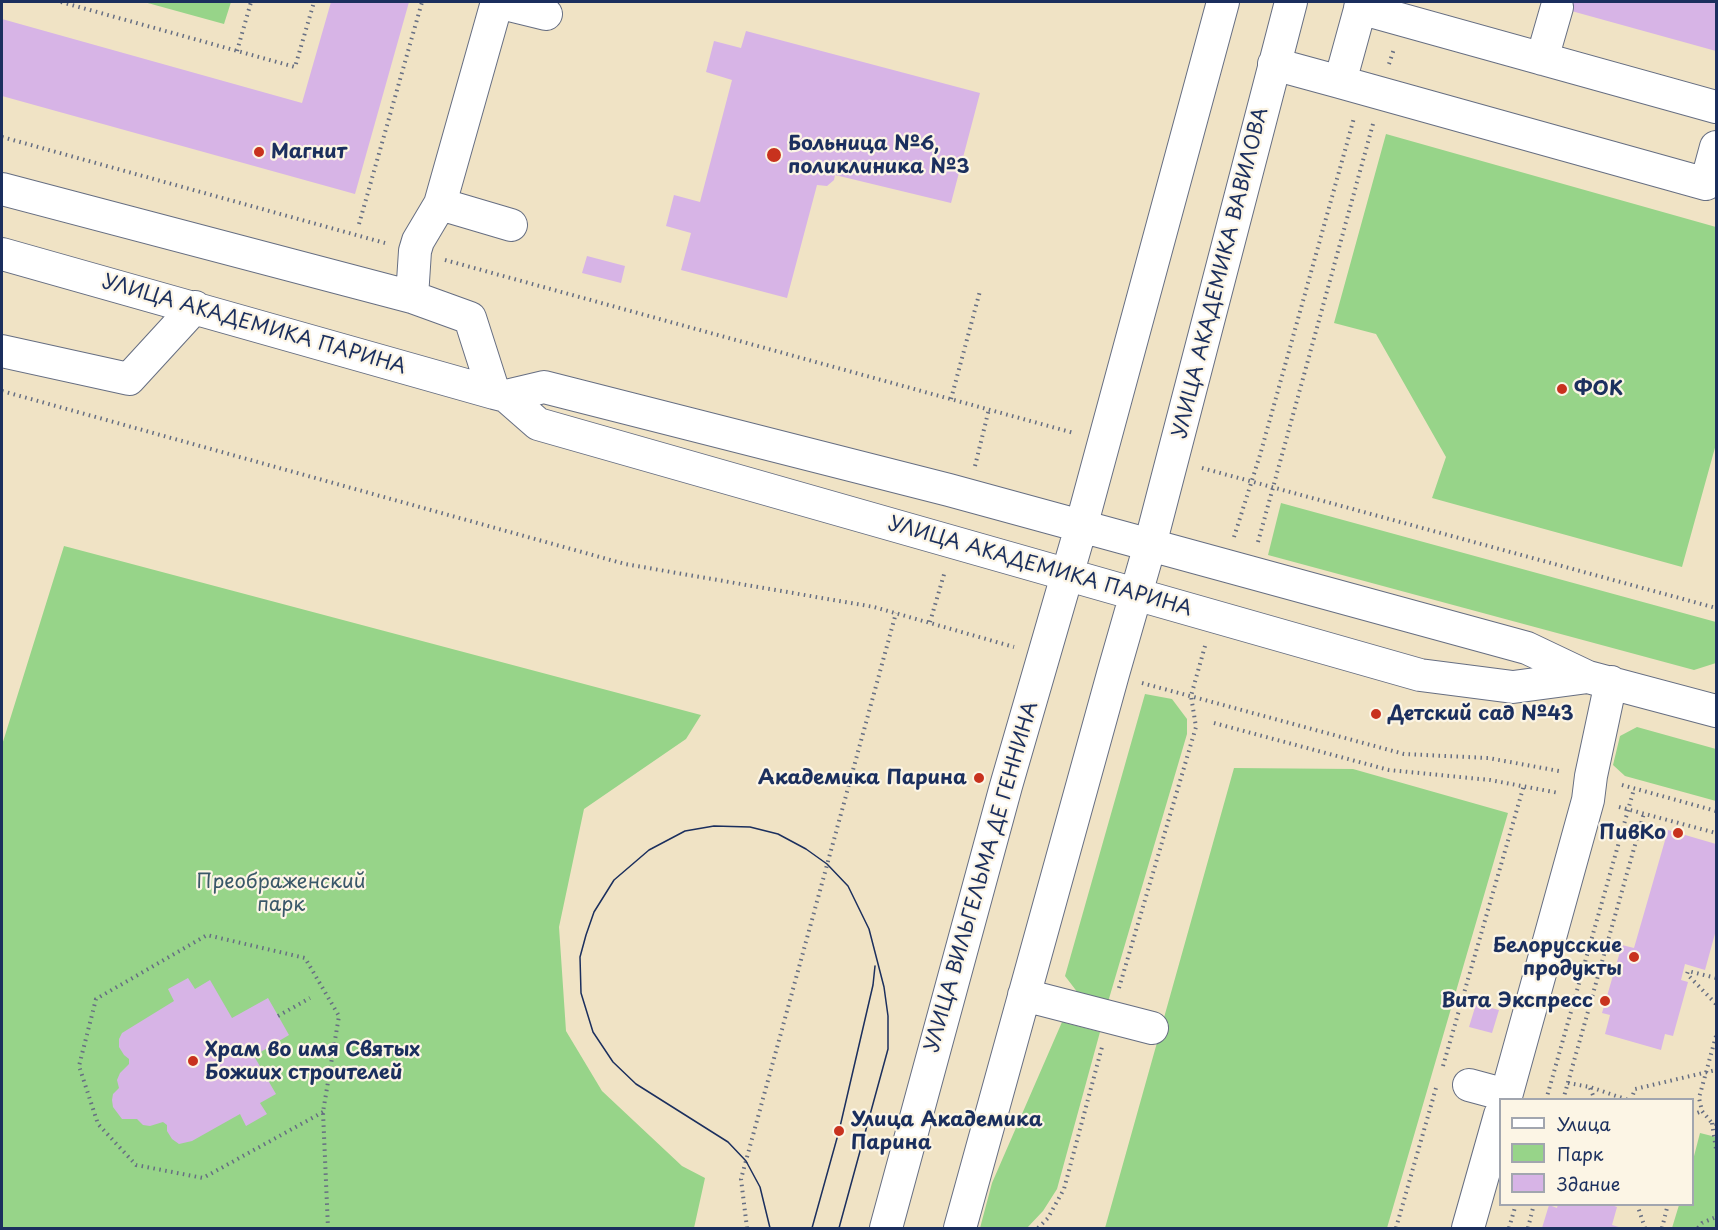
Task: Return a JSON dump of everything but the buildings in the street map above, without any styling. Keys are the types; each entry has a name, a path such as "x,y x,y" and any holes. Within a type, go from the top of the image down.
{"street":[{"path":"412,297 415,251 418,241 440,204 497,2 546,14"},
{"path":"1082,527 1223,2"},
{"name":"УЛИЦА АКАДЕМИКА ВАВИЛОВА","path":"1150,545 1291,2"},
{"path":"1361,88 1361,5 1401,20 1716,107"},
{"path":"1542,59 1557,7"},
{"path":"1274,64 1706,184 1716,147"},
{"path":"2,189 412,297 470,318 500,394"},
{"path":"440,204 511,225"},
{"name":"УЛИЦА АКАДЕМИКА ПАРИНА","path":"2,254 500,394 538,424 1420,675 1513,687 1600,679"},
{"path":"2,351 129,379 195,307"},
{"name":"УЛИЦА АКАДЕМИКА ПАРИНА","path":"500,394 544,387 949,490 1527,648 1600,679 1716,711"},
{"name":"УЛИЦА ВИЛЬГЕЛЬМА ДЕ ГЕННИНА","path":"886,1228 1066,575 1082,527"},
{"path":"960,1228 1150,545"},
{"path":"1505,1098 1589,788 1600,679"},
{"path":"1024,995 1152,1028"},
{"path":"1469,1085 1499,1100"},
{"path":"1468,1228 1499,1120"}],"path":[{"path":"64,2 295,67 314,2"},
{"path":"237,51 250,2"},
{"path":"359,224 422,2"},
{"path":"1225,566 1252,482 1361,88 1401,20"},
{"path":"1255,550 1274,488 1361,88"},
{"path":"2,137 1066,431"},
{"path":"951,399 980,291"},
{"path":"2,391 625,564 874,607 1044,655"},
{"path":"1193,466 1716,608"},
{"path":"747,1228 741,1179 896,613"},
{"path":"1038,1228 1048,1218 1064,1189 1110,1018 1196,727 1191,696 1213,616"},
{"path":"1113,674 1404,754 1488,758 1589,788 1628,810 1716,833"},
{"path":"1214,723 1389,770 1524,785 1634,789 1716,811"},
{"path":"1442,1069 1524,785"},
{"path":"1547,1098 1634,789"},
{"path":"1564,1098 1644,813"},
{"path":"323,1112 203,1178 136,1165 98,1124 79,1066 96,999 207,935 305,958 339,1016 323,1112 328,1228"},
{"path":"1716,978 1688,970 1687,974 1716,1004"},
{"path":"278,1016 310,998"},
{"path":"1716,1036 1699,1098 1702,1111 1714,1123 1716,1149"},
{"path":"1631,1098 1635,1089 1716,1070"},
{"path":"1396,1228 1438,1081"},
{"path":"1568,1083 1623,1098"},
{"path":"1590,1088 1594,1098"},
{"path":"1694,1114 1702,1111"},
{"path":"1509,1228 1515,1206"},
{"path":"1528,1228 1534,1206"},
{"path":"1638,1206 1645,1228"},
{"path":"1662,1228 1668,1206"},
{"path":"1698,1228 1702,1223 1716,1217"}],"green space":[{"path":"144,2 231,2 224,24"},
{"name":"ФОК","path":"1386,134 1716,227 1716,444 1682,567 1432,498 1446,457 1376,334 1334,323"},
{"path":"1281,503 1716,622 1716,663 1694,670 1268,555"},
{"name":"Преображенский парк","path":"64,546 701,715 686,739 584,809 559,927 566,1031 602,1091 682,1166 705,1178 694,1228 2,1228 2,745"},
{"path":"1145,694 1172,699 1187,719 1187,734 1108,1002 1078,993 1065,976"},
{"path":"1637,727 1716,749 1716,801 1625,776 1613,765 1620,736"},
{"path":"1234,768 1353,769 1508,813 1387,1228 1105,1228"},
{"path":"1062,1022 1100,1032 1057,1189 1043,1211 1027,1228 980,1228 992,1183"},
{"path":"1700,1133 1716,1137 1716,1228 1672,1228 1679,1206 1694,1206 1694,1156"}],"tram line":[{"path":"770,1228 760,1187 746,1161 728,1142 636,1084 613,1062 593,1032 581,993 580,957 586,935 594,912 614,880 649,850 685,831 714,826 750,827 778,834 806,849 827,864 848,886 869,929 884,987 888,1016 888,1049 839,1228"},
{"path":"812,1228 839,1131 873,985 875,966"}],"place":[{"name":"Магнит","path":"259,152"},
{"name":"Больница №6, поликлиника №3","path":"774,155"},
{"name":"ФОК","path":"1562,389"},
{"name":"Детский сад №43","path":"1376,714"},
{"name":"Академика Парина","path":"979,778"},
{"name":"ПивКо","path":"1678,833"},
{"name":"Белорусские продукты","path":"1634,957"},
{"name":"Вита Экспресс","path":"1605,1001"},
{"name":"Храм во имя Святых Божиих строителей","path":"193,1061"},
{"name":"Улица Академика Парина","path":"839,1131"}]}
